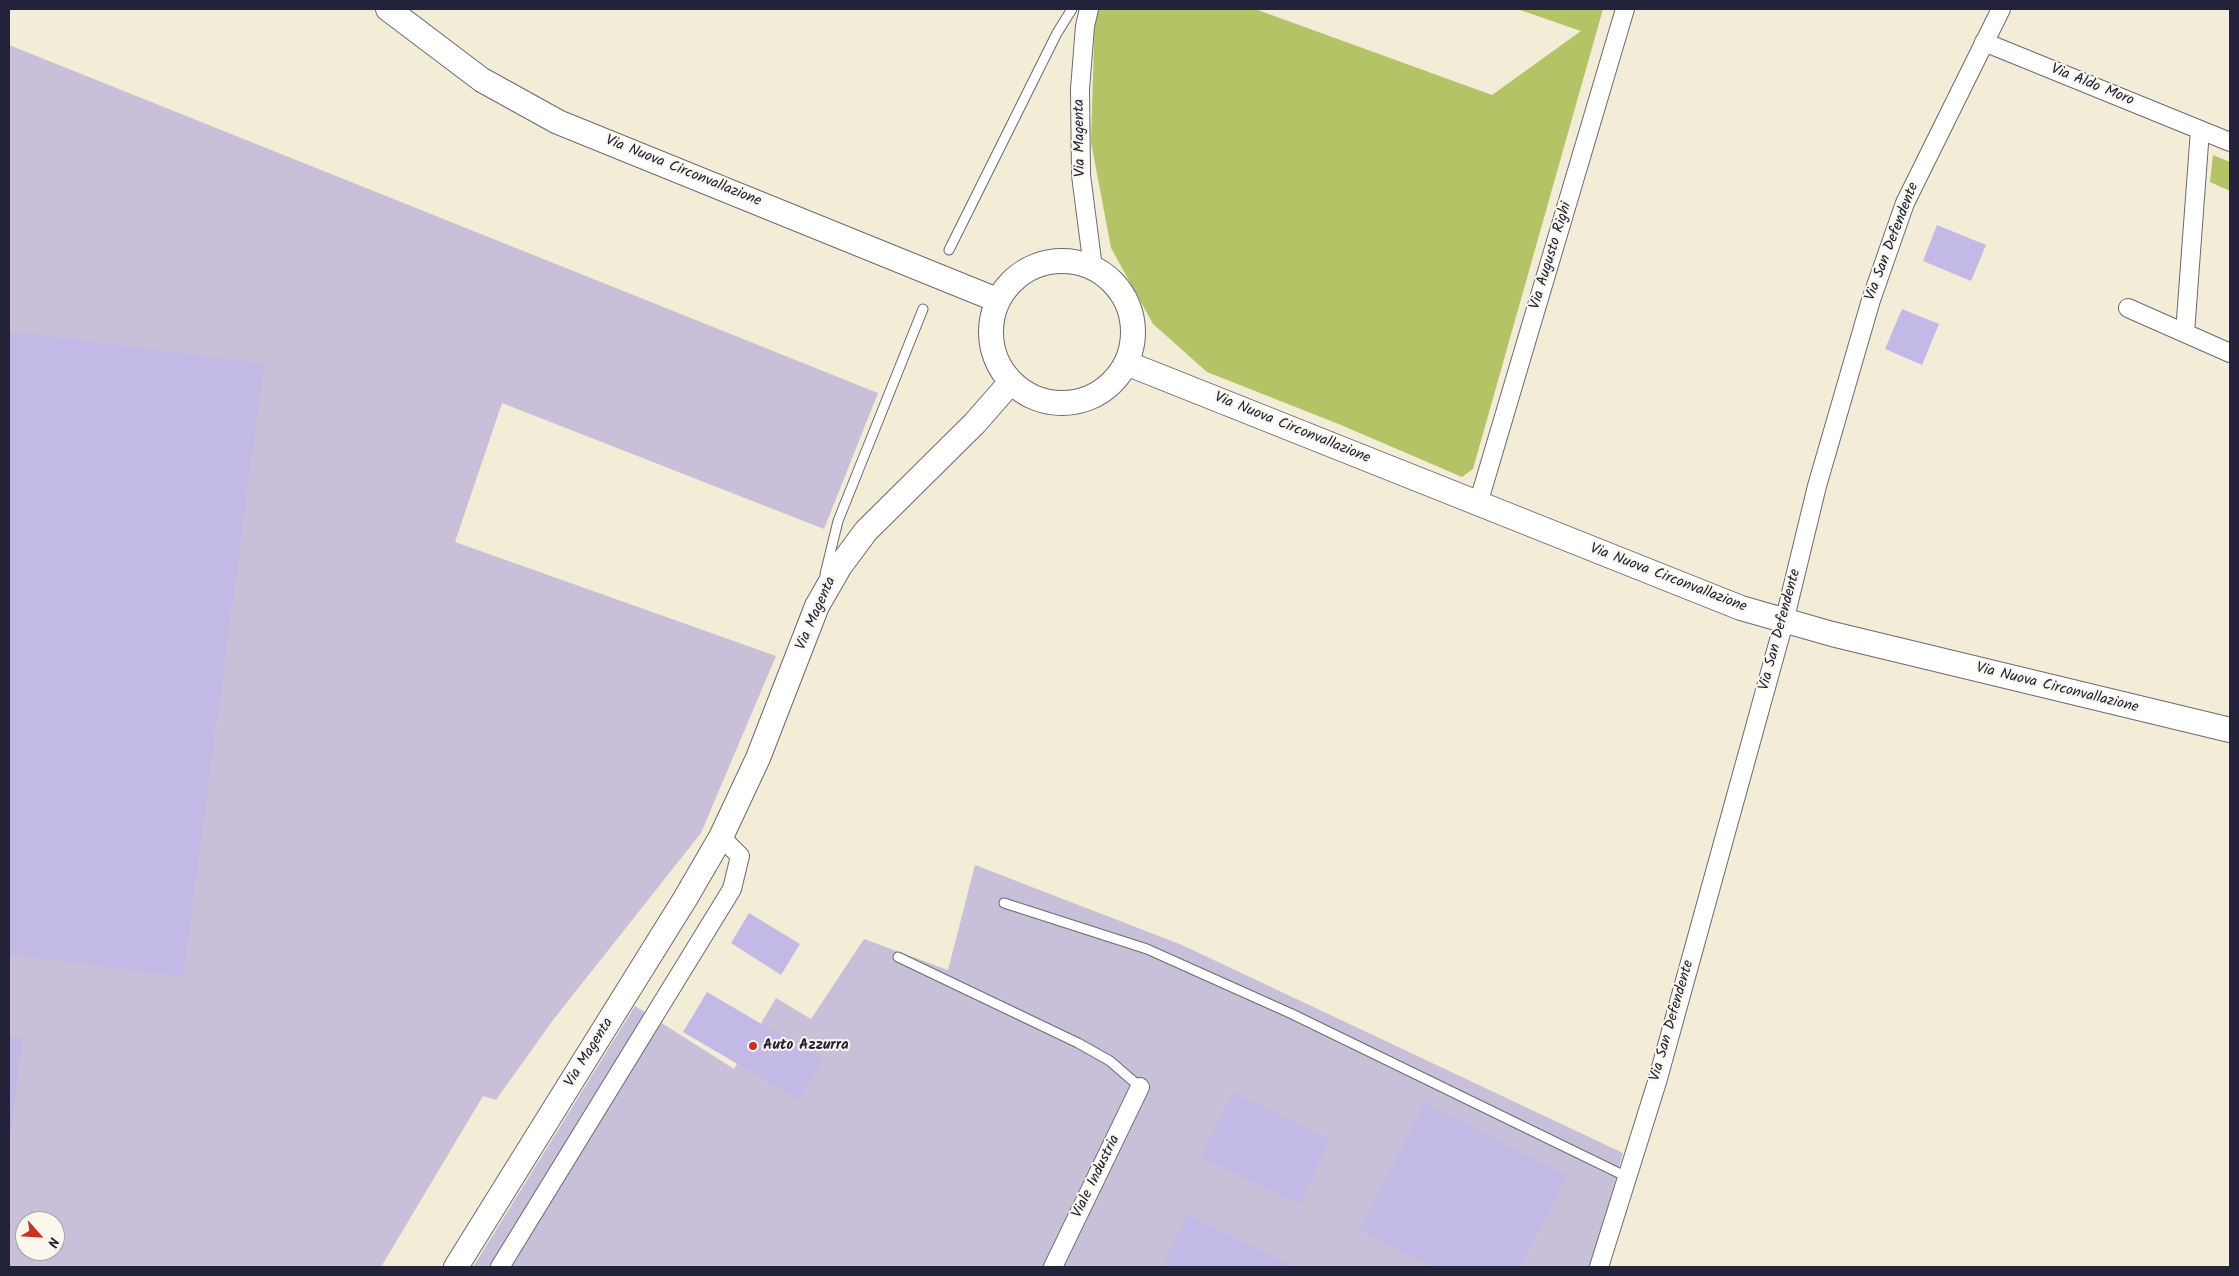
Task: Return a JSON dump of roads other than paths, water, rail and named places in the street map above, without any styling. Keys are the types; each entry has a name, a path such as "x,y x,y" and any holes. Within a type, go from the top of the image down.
{"street":[{"name":"Via Nuova Circonvallazione","path":"388,9 482,80 558,122 997,300"},
{"name":"Via Magenta","path":"1089,9 1085,26 1080,90 1081,175 1093,268"},
{"name":"Via Augusto Righi","path":"1478,504 1625,9"},
{"name":"Via San Defendente","path":"1599,1267 1657,1082 1784,622 1817,486 1871,300 1905,203 2001,9"},
{"name":"Via Aldo Moro","path":"1984,42 2230,142"},
{"path":"2185,333 2200,130"},
{"path":"1050,261 1072,261 1093,268 1112,280 1125,298 1132,319 1133,342 1126,363 1113,382 1095,396 1074,403 1051,404 1029,396 1010,383 998,365 991,344 991,322 997,300 1010,282 1028,268 1050,261"},
{"path":"2128,308 2230,353"},
{"name":"Via Nuova Circonvallazione","path":"1126,363 1732,604 1784,622 2230,730"},
{"name":"Via Magenta","path":"456,1267 685,899 721,837 749,779 818,606 840,566 866,532 975,424 1010,383"},
{"path":"500,1267 732,889 740,856 721,837"},
{"name":"Viale Industria","path":"1053,1267 1140,1087"}],"lane":[{"path":"950,250 1057,33 1072,9"},
{"path":"818,606 838,521 923,309"},
{"path":"1004,903 1156,953 1292,1014 1627,1176"},
{"path":"898,957 1078,1043 1110,1061 1140,1087"}],"place":[{"name":"Auto Azzurra","path":"753,1046"}]}
